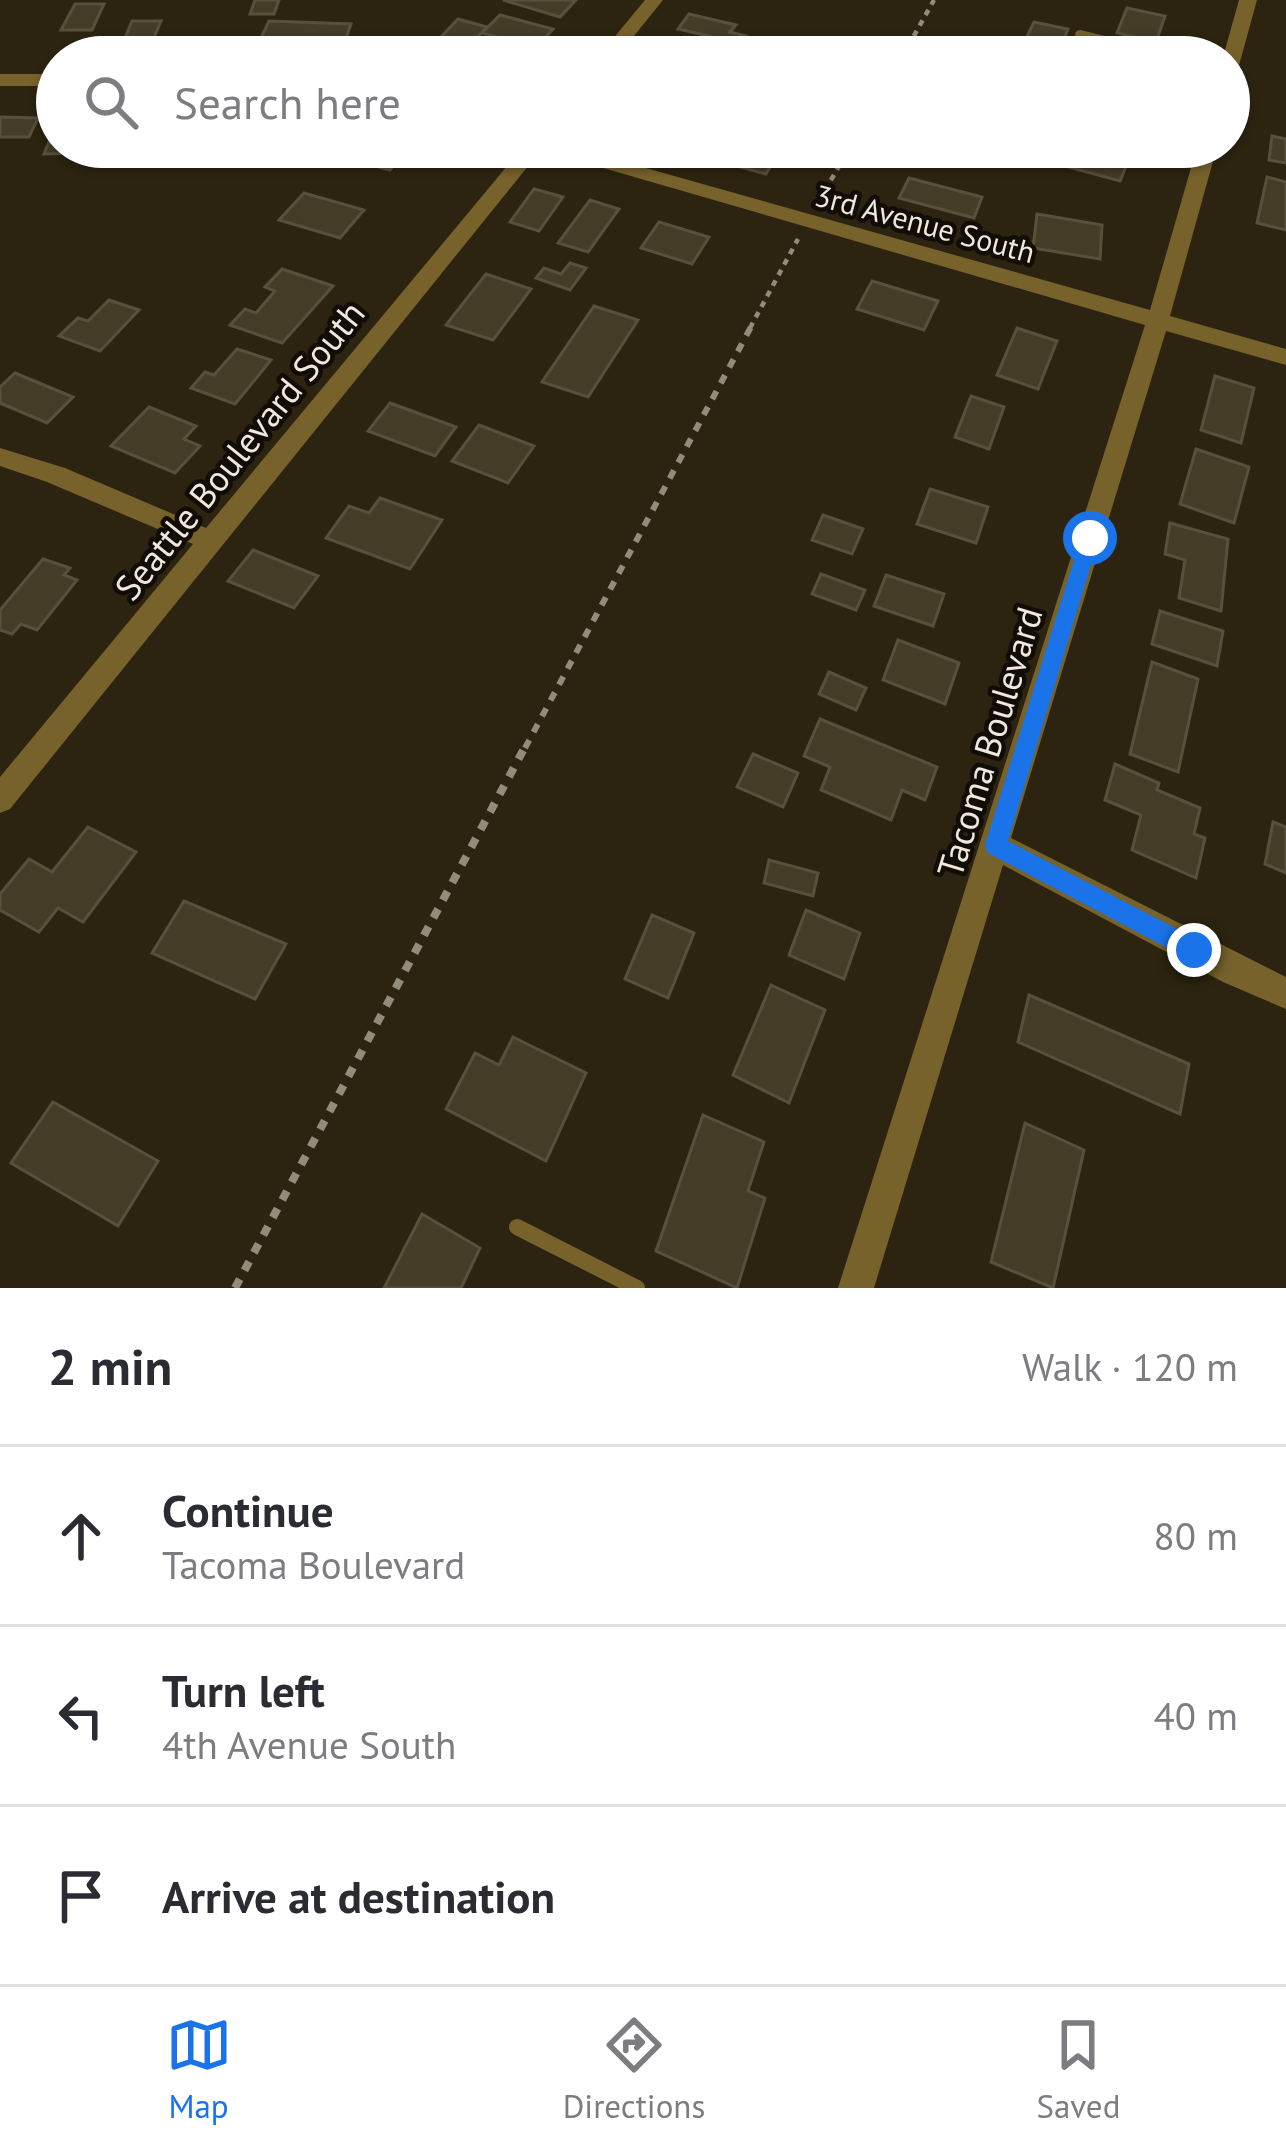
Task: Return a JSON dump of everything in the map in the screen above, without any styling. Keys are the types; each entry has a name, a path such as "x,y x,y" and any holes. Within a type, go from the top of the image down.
{"street":[{"path":"624,36 654,0"},
{"path":"1239,36 1249,0"},
{"path":"0,80 36,80"},
{"name":"Seattle Boulevard South","path":"0,799 516,168"},
{"name":"3rd Avenue South","path":"622,168 1286,357"},
{"name":"Tacoma Boulevard","path":"856,1288 1201,168"},
{"path":"0,458 56,476 211,542"},
{"path":"995,845 1234,971 1286,993"}],"lane":[{"path":"1080,35 1084,36"},
{"path":"517,1227 637,1288"}],"path":[{"path":"914,36 934,0"},
{"path":"235,1288 838,168"}],"building":[{"path":"255,0 279,0 274,14 250,14"},
{"path":"503,0 576,0 560,17"},
{"path":"75,4 104,4 92,30 61,30"},
{"path":"1127,8 1165,16 1158,36 1117,33"},
{"path":"689,14 736,25 730,32 746,36 709,36 678,29"},
{"path":"500,15 553,29 546,36 482,33"},
{"path":"458,19 487,27 478,36 442,36"},
{"path":"132,21 161,21 155,36 126,36"},
{"path":"269,21 351,24 347,36 262,36"},
{"path":"1034,22 1068,29 1065,36 1027,36"},
{"path":"0,117 36,118 29,137 0,137"},
{"path":"1272,136 1286,139 1286,163 1269,160"},
{"path":"1072,168 1125,168 1120,181"},
{"path":"1267,177 1286,182 1286,230 1257,223"},
{"path":"909,178 982,197 974,218 899,198"},
{"path":"534,189 563,197 539,231 510,222"},
{"path":"304,193 364,210 340,238 279,220"},
{"path":"590,200 619,209 588,252 558,243"},
{"path":"1037,214 1102,225 1100,259 1033,248"},
{"path":"659,222 709,237 692,264 641,248"},
{"path":"570,263 586,268 570,290 536,278 544,268 561,274"},
{"path":"282,269 333,286 282,343 230,325 245,309 256,313 275,291 265,287"},
{"path":"486,274 531,289 493,340 446,325"},
{"path":"872,281 938,301 924,330 857,309"},
{"path":"109,300 139,310 100,351 59,336 78,318 88,321"},
{"path":"594,306 638,320 588,397 542,382"},
{"path":"1017,328 1057,341 1038,389 997,375"},
{"path":"237,349 271,360 235,404 191,388 205,372 214,375"},
{"path":"15,373 73,397 47,423 0,403 0,387"},
{"path":"1215,376 1254,388 1241,443 1201,430"},
{"path":"971,396 1004,407 989,449 955,437"},
{"path":"390,403 456,427 435,456 368,431"},
{"path":"149,407 196,426 184,439 200,446 175,473 111,446"},
{"path":"479,425 534,446 508,483 452,461"},
{"path":"1196,449 1249,467 1234,523 1180,504"},
{"path":"930,489 988,507 976,543 917,524"},
{"path":"380,498 442,520 410,569 326,538 349,506 369,513"},
{"path":"823,515 863,529 852,554 812,540"},
{"path":"1170,523 1228,539 1221,611 1179,598 1185,560 1165,554"},
{"path":"253,550 318,576 294,608 228,581"},
{"path":"43,559 70,568 64,575 77,580 37,630 21,624 12,634 0,630 0,610"},
{"path":"821,574 865,590 856,610 812,594"},
{"path":"886,575 944,594 933,626 874,606"},
{"path":"1160,611 1223,631 1217,666 1152,644"},
{"path":"898,640 959,663 945,704 883,680"},
{"path":"1152,662 1198,679 1178,772 1130,754"},
{"path":"829,672 866,688 856,710 819,694"},
{"path":"820,719 937,767 925,800 902,790 891,820 821,790 830,767 804,756"},
{"path":"753,754 798,773 783,807 737,787"},
{"path":"1115,764 1159,783 1157,790 1200,808 1194,834 1205,838 1196,878 1132,850 1141,815 1105,800"},
{"path":"1273,822 1286,827 1286,873 1265,864"},
{"path":"88,827 136,852 83,922 58,908 39,932 0,910 0,894 29,859 52,872"},
{"path":"769,860 818,873 813,896 764,883"},
{"path":"184,901 286,944 255,999 152,953"},
{"path":"806,910 860,933 844,979 789,955"},
{"path":"652,915 694,933 668,998 625,979"},
{"path":"771,985 825,1010 789,1103 733,1075"},
{"path":"1029,995 1189,1064 1180,1114 1018,1042"},
{"path":"513,1037 586,1073 546,1161 446,1109 475,1053 499,1065"},
{"path":"53,1102 158,1161 118,1226 11,1163"},
{"path":"703,1115 764,1142 748,1191 765,1198 737,1288 656,1251"},
{"path":"1025,1123 1084,1150 1053,1288 991,1262"},
{"path":"422,1214 480,1248 461,1288 384,1288"}],"route":[{"path":"1090,538 995,845 1194,950"}]}
